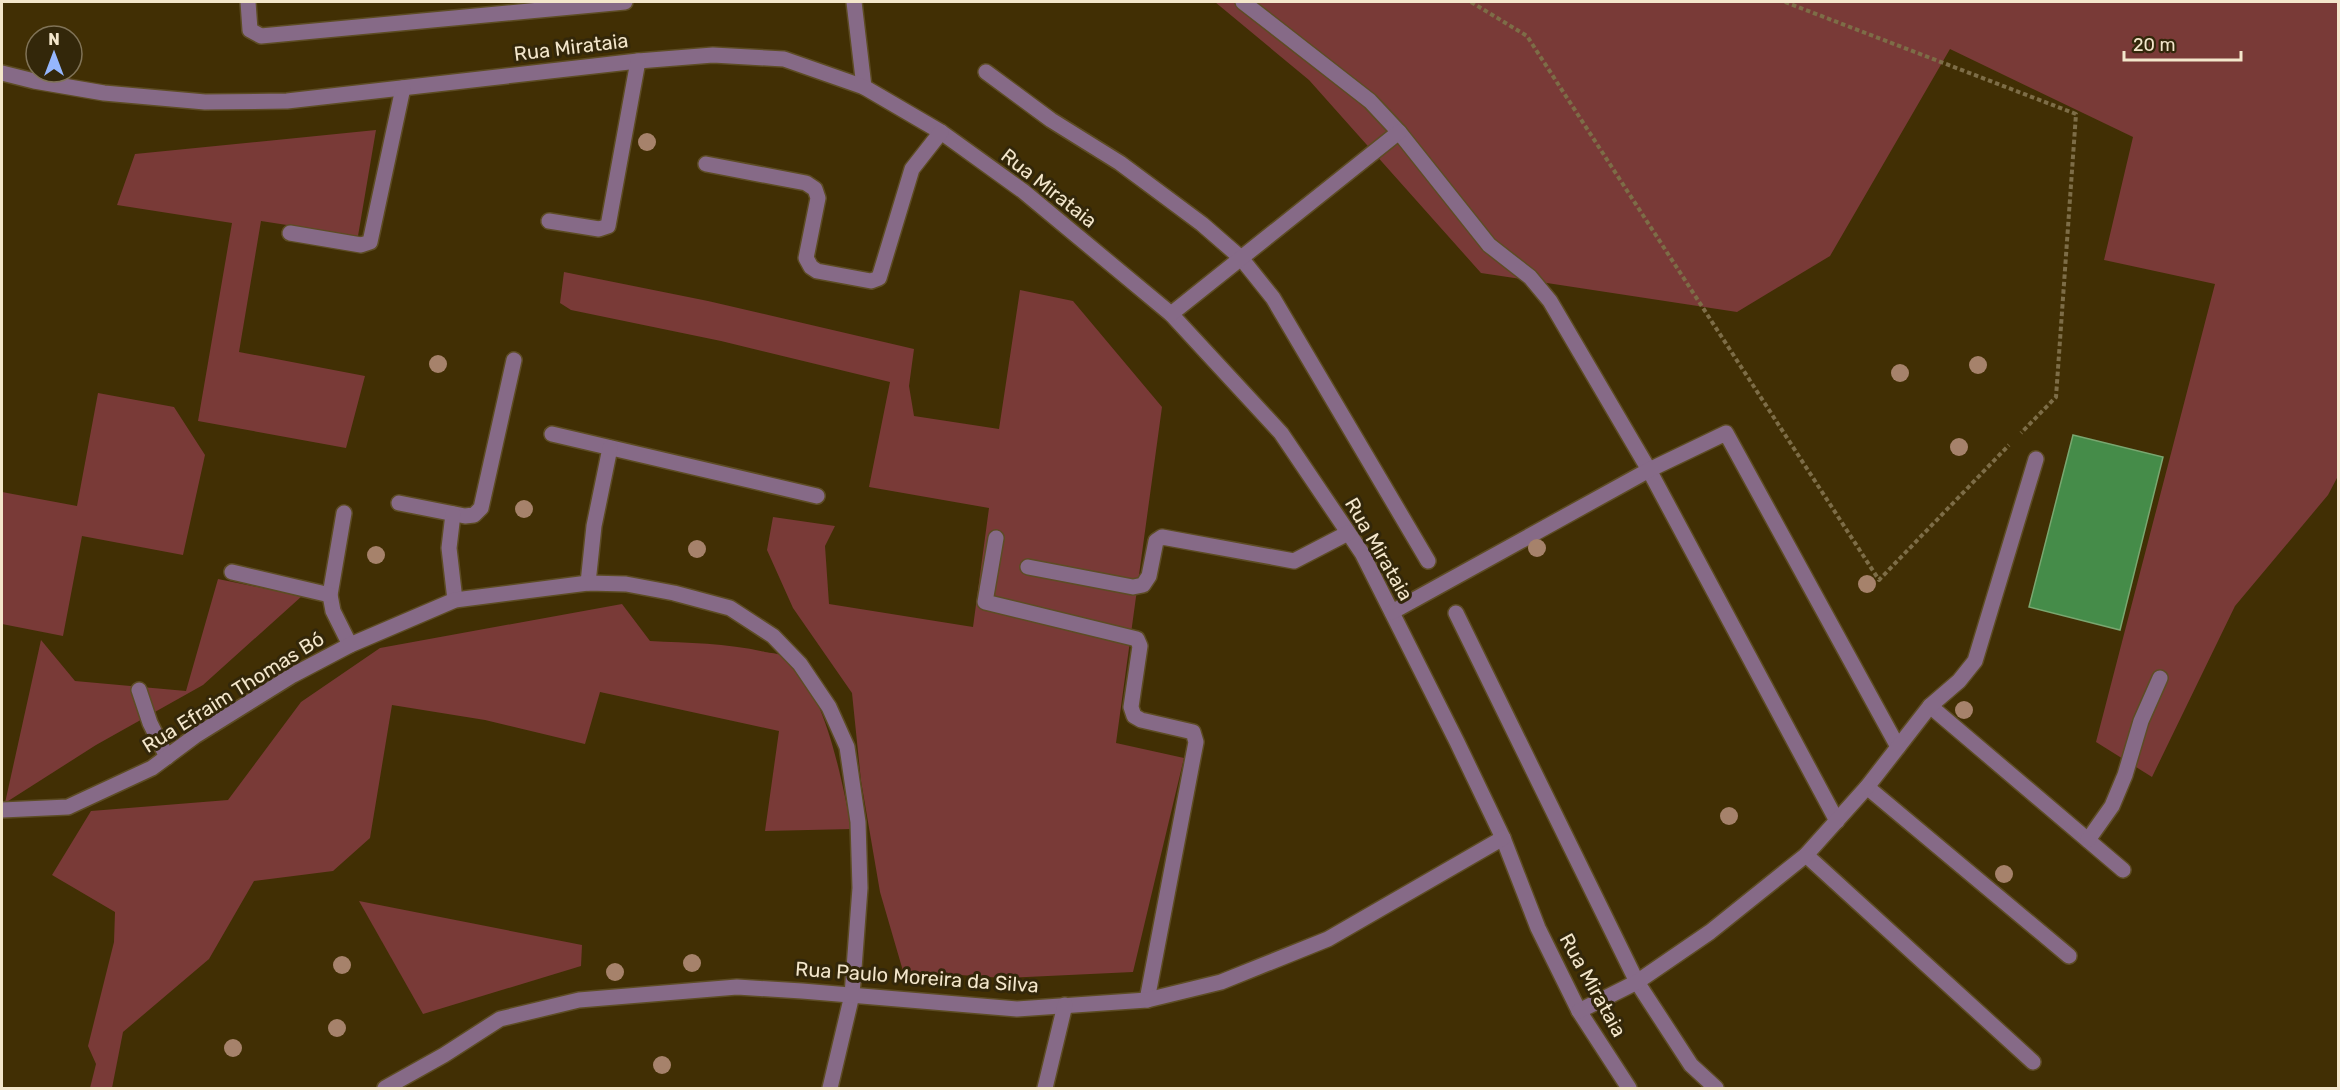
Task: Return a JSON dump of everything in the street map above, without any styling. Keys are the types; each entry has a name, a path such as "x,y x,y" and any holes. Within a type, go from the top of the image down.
{"street":[{"path":"248,2 250,30 261,36 531,7 625,2"},
{"path":"854,2 864,87"},
{"path":"1243,2 1370,101 1399,132 1489,245 1530,276 1550,301 1649,470 1837,821"},
{"name":"Rua Mirataia","path":"2,73 104,93 205,102 286,101 638,61 713,55 783,59 864,87 941,132 1023,191 1172,314 1281,433 1362,553 1503,838 1538,928 1579,1011 1629,1089"},
{"path":"549,220 598,229 608,226 623,131 638,61"},
{"path":"986,72 1051,120 1129,170 1202,224 1241,258 1273,298 1428,561"},
{"path":"290,233 361,245 370,242 403,88"},
{"path":"706,164 806,183 815,189 818,198 806,258 811,267 817,271 872,281 879,278 912,169 941,132"},
{"path":"1172,314 1399,132"},
{"path":"399,503 453,514 474,515 481,508 514,360"},
{"path":"1392,612 1649,470 1726,433 1898,747"},
{"path":"552,434 817,496"},
{"path":"588,583 594,526 610,448"},
{"path":"1579,1011 1636,982 1710,932 1806,855 1867,787 1930,706 1959,681 1975,661 2036,459"},
{"path":"344,513 330,595 333,611 350,645"},
{"path":"453,514 449,548 455,600"},
{"path":"1028,567 1133,587 1143,585 1149,576 1156,541 1162,537 1294,561 1348,533"},
{"path":"996,538 985,602 1137,639 1140,646 1131,707 1134,716 1141,720 1192,732 1196,742 1147,1000"},
{"path":"232,572 330,595"},
{"name":"Rua Efraim Thomas Bó","path":"2,812 68,807 152,768 195,736 293,675 350,645 455,600 588,583 626,584 674,593 730,608 773,636 800,663 829,707 847,747 858,822 860,888 852,995 830,1089"},
{"path":"1456,613 1636,982 1691,1065 1716,1089"},
{"path":"2088,840 2112,806 2125,775 2141,721 2160,678"},
{"path":"139,690 150,723 167,757"},
{"path":"1930,706 2123,870"},
{"path":"1867,787 2069,956"},
{"name":"Rua Paulo Moreira da Silva","path":"385,1089 500,1019 579,1000 736,987 1017,1009 1147,1000 1221,982 1328,939 1503,838"},
{"path":"1806,855 2033,1062"},
{"path":"1045,1089 1065,1005"}],"path":[{"path":"1471,2 1527,36 1879,580 2056,397 2076,114 1785,2"}],"shaded area":[{"path":"1215,2 2338,2 2338,476 2328,495 2235,606 2152,777 2096,742 2215,284 2104,260 2133,137 1950,49 1830,256 1737,312 1481,273 1309,80"},
{"path":"376,130 358,236 261,221 239,352 365,376 346,448 198,421 232,223 117,205 135,154"},
{"path":"564,272 708,301 914,349 909,386 914,416 999,429 1020,290 1073,301 1162,407 1116,743 1184,758 1133,972 1003,978 903,971 880,892 861,781 852,693 793,608 767,550 773,517 835,526 825,546 829,604 973,627 989,508 869,487 890,382 721,341 571,310 560,303"},
{"path":"98,393 174,407 205,455 183,555 82,536 63,636 2,624 2,492 77,506"},
{"path":"2073,435 2163,457 2120,630 2029,607"},
{"path":"218,579 302,596 203,685 96,745 5,803 41,640 75,681 186,691"},
{"path":"622,604 650,641 751,649 782,656 797,670 810,688 821,710 837,761 852,829 765,831 779,731 600,692 585,744 485,720 392,705 370,838 333,871 254,881 209,959 123,1032 112,1088 90,1088 96,1064 88,1046 114,942 115,912 52,875 91,811 228,800 301,702 380,648"},
{"path":"359,901 582,945 581,966 423,1014"}]}
